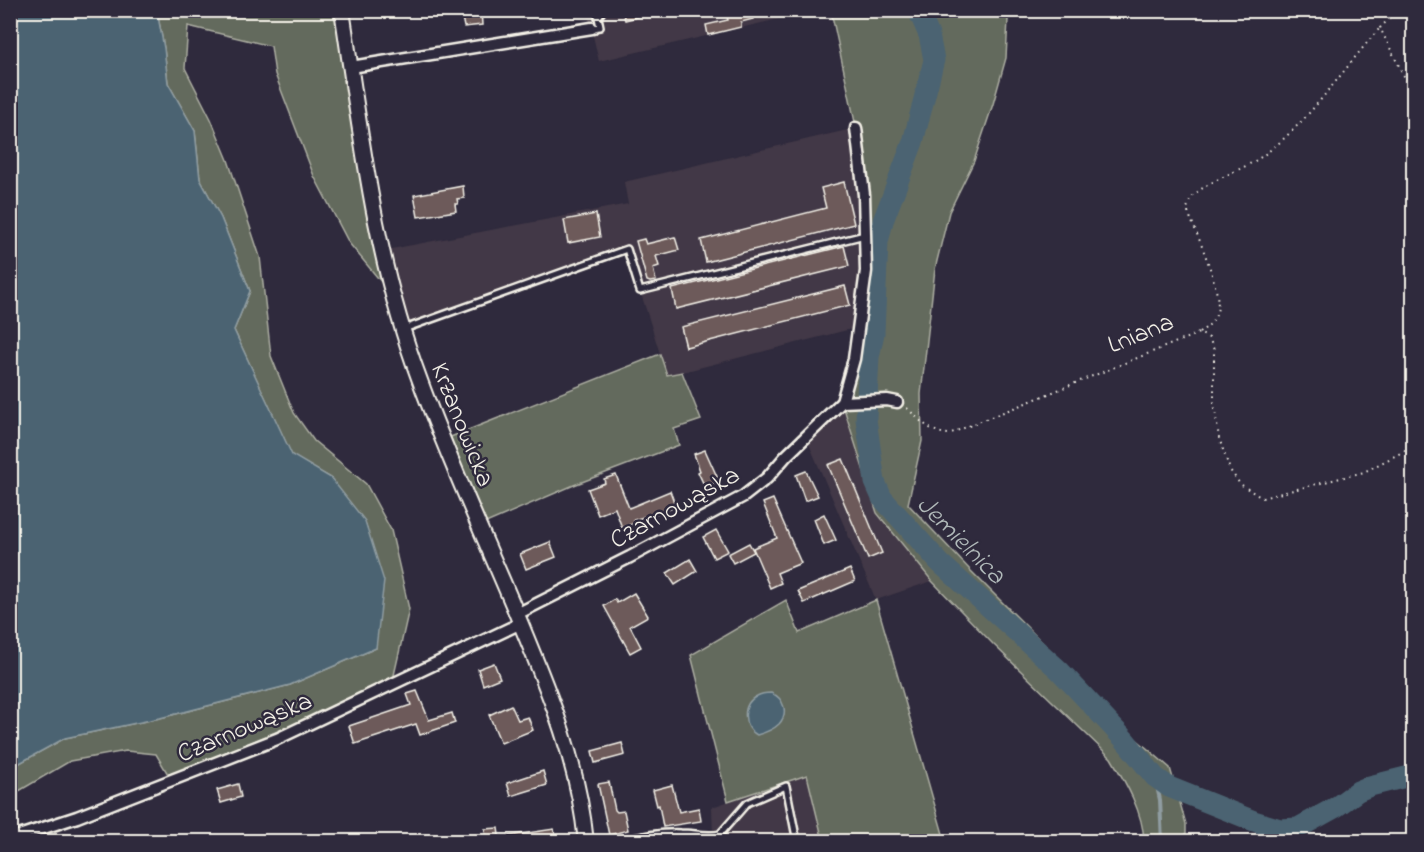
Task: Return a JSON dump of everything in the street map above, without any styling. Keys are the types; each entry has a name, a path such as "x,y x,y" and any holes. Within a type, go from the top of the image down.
{"street":[{"name":"Krzanowicka","path":"342,10 376,229 402,330 432,412 551,696 569,748 579,789 586,842"},
{"path":"351,67 592,28"},
{"name":"Czarnowąska","path":"10,838 77,817 268,743 519,619 744,496 767,478 842,402 854,359 866,271 864,195 856,128"},
{"path":"842,402 887,400 897,402"}],"lane":[{"path":"592,28 600,27 598,16 603,10"},
{"path":"402,330 627,249 640,291 865,235"},
{"path":"619,842 656,833 683,832 713,836 720,834 747,804 786,786 797,842"},
{"path":"713,836 721,842"}],"path":[{"path":"1199,333 1211,324 1217,311 1217,298 1209,267 1187,209 1188,203 1199,190 1260,158 1280,142 1320,101 1380,28 1398,10"},
{"path":"1380,28 1413,96"},
{"name":"Lniana","path":"897,402 930,429 939,434 949,434 1199,333 1209,338 1214,350 1214,403 1220,438 1230,471 1240,484 1262,498 1364,472 1413,446"}],"shaded area":[{"path":"587,11 813,11 599,61"},
{"path":"856,128 864,195 859,327 667,376 627,249 402,330 381,251 628,204 624,182"},
{"path":"842,402 877,513 932,581 876,600 806,437"},
{"path":"807,775 823,841 619,842 656,833 713,835 712,807"}],"green space":[{"path":"157,11 342,11 392,295 349,243 314,176 275,74 271,46 188,26 185,68 211,119 228,160 260,257 271,356 294,413 314,441 366,484 391,530 409,609 392,684 169,776 156,754 126,751 70,761 19,791 11,791 11,766 65,738 160,718 290,685 376,648 331,478 292,456 234,330 250,291 221,218 200,179 195,131 168,83"},
{"path":"831,11 1006,11 1008,19 1006,58 974,161 949,212 935,269 921,394 922,441 908,504 1128,732 1170,768 1186,824 1186,841 1144,841 1141,819 1128,788 1111,758 993,644 932,581 877,513 842,402 866,271 858,136"},
{"path":"660,354 667,375 682,372 701,420 674,429 679,445 574,485 479,526 443,440"},
{"path":"786,600 799,633 876,600 945,841 823,841 807,775 728,801 691,655"}],"water":[{"path":"11,10 157,11 168,83 195,131 200,179 221,218 250,291 234,330 292,455 331,478 365,521 384,581 376,648 290,685 160,718 65,738 11,766"},
{"path":"771,693 782,702 784,715 777,726 757,735 748,727 746,721 748,704 757,696"}],"building":[{"path":"467,10 481,10 482,25 464,27 462,17 467,16"},
{"path":"622,10 649,10 649,14 625,20"},
{"path":"725,10 751,10 753,19 741,22 741,27 708,35 706,25 728,20"},
{"path":"844,182 854,224 706,262 701,240 826,208 821,188"},
{"path":"463,186 464,198 457,199 456,211 418,217 414,195"},
{"path":"596,214 600,237 568,243 564,220"},
{"path":"675,237 679,250 656,256 659,266 653,268 656,281 647,281 636,241 644,239 646,244"},
{"path":"844,246 849,266 676,309 672,289"},
{"path":"845,286 850,305 686,347 681,327"},
{"path":"705,450 719,481 705,487 698,472 700,471 694,454"},
{"path":"843,459 882,553 868,559 828,465"},
{"path":"806,471 818,496 805,501 796,475"},
{"path":"616,475 629,508 670,491 676,507 634,520 635,523 622,528 615,508 598,515 588,489 605,483 604,479"},
{"path":"773,499 801,563 777,573 781,583 770,588 753,548 777,538 763,503"},
{"path":"824,514 836,540 824,545 814,519"},
{"path":"716,530 728,551 714,558 703,537"},
{"path":"550,542 556,557 526,569 520,554"},
{"path":"749,543 754,552 733,563 728,554"},
{"path":"690,559 697,571 675,585 667,573"},
{"path":"850,569 855,581 804,603 798,591"},
{"path":"634,593 648,616 630,626 641,647 630,653 604,606 615,599 617,603"},
{"path":"494,663 500,678 483,685 478,669"},
{"path":"417,691 429,720 452,713 455,723 420,735 416,724 355,744 349,726 411,705 407,694"},
{"path":"511,705 518,720 528,717 533,730 501,743 489,715"},
{"path":"622,743 625,755 595,763 592,751"},
{"path":"543,771 547,785 511,796 507,783"},
{"path":"609,782 615,810 624,811 628,830 609,835 598,784"},
{"path":"238,784 241,797 221,803 217,790"},
{"path":"672,785 679,812 699,808 701,821 663,827 659,805 657,806 653,790"},
{"path":"498,828 500,842 486,842 485,829"},
{"path":"554,829 556,842 508,842 508,836"}],"waterway":[{"name":"Jemielnica","path":"918,10 929,35 934,60 913,142 883,221 878,242 874,333 869,357 866,419 875,482 882,498 940,563 1059,670 1124,739 1155,777 1169,787 1280,829 1298,828 1370,786 1414,775"},
{"path":"1155,777 1160,800 1162,842"}]}
